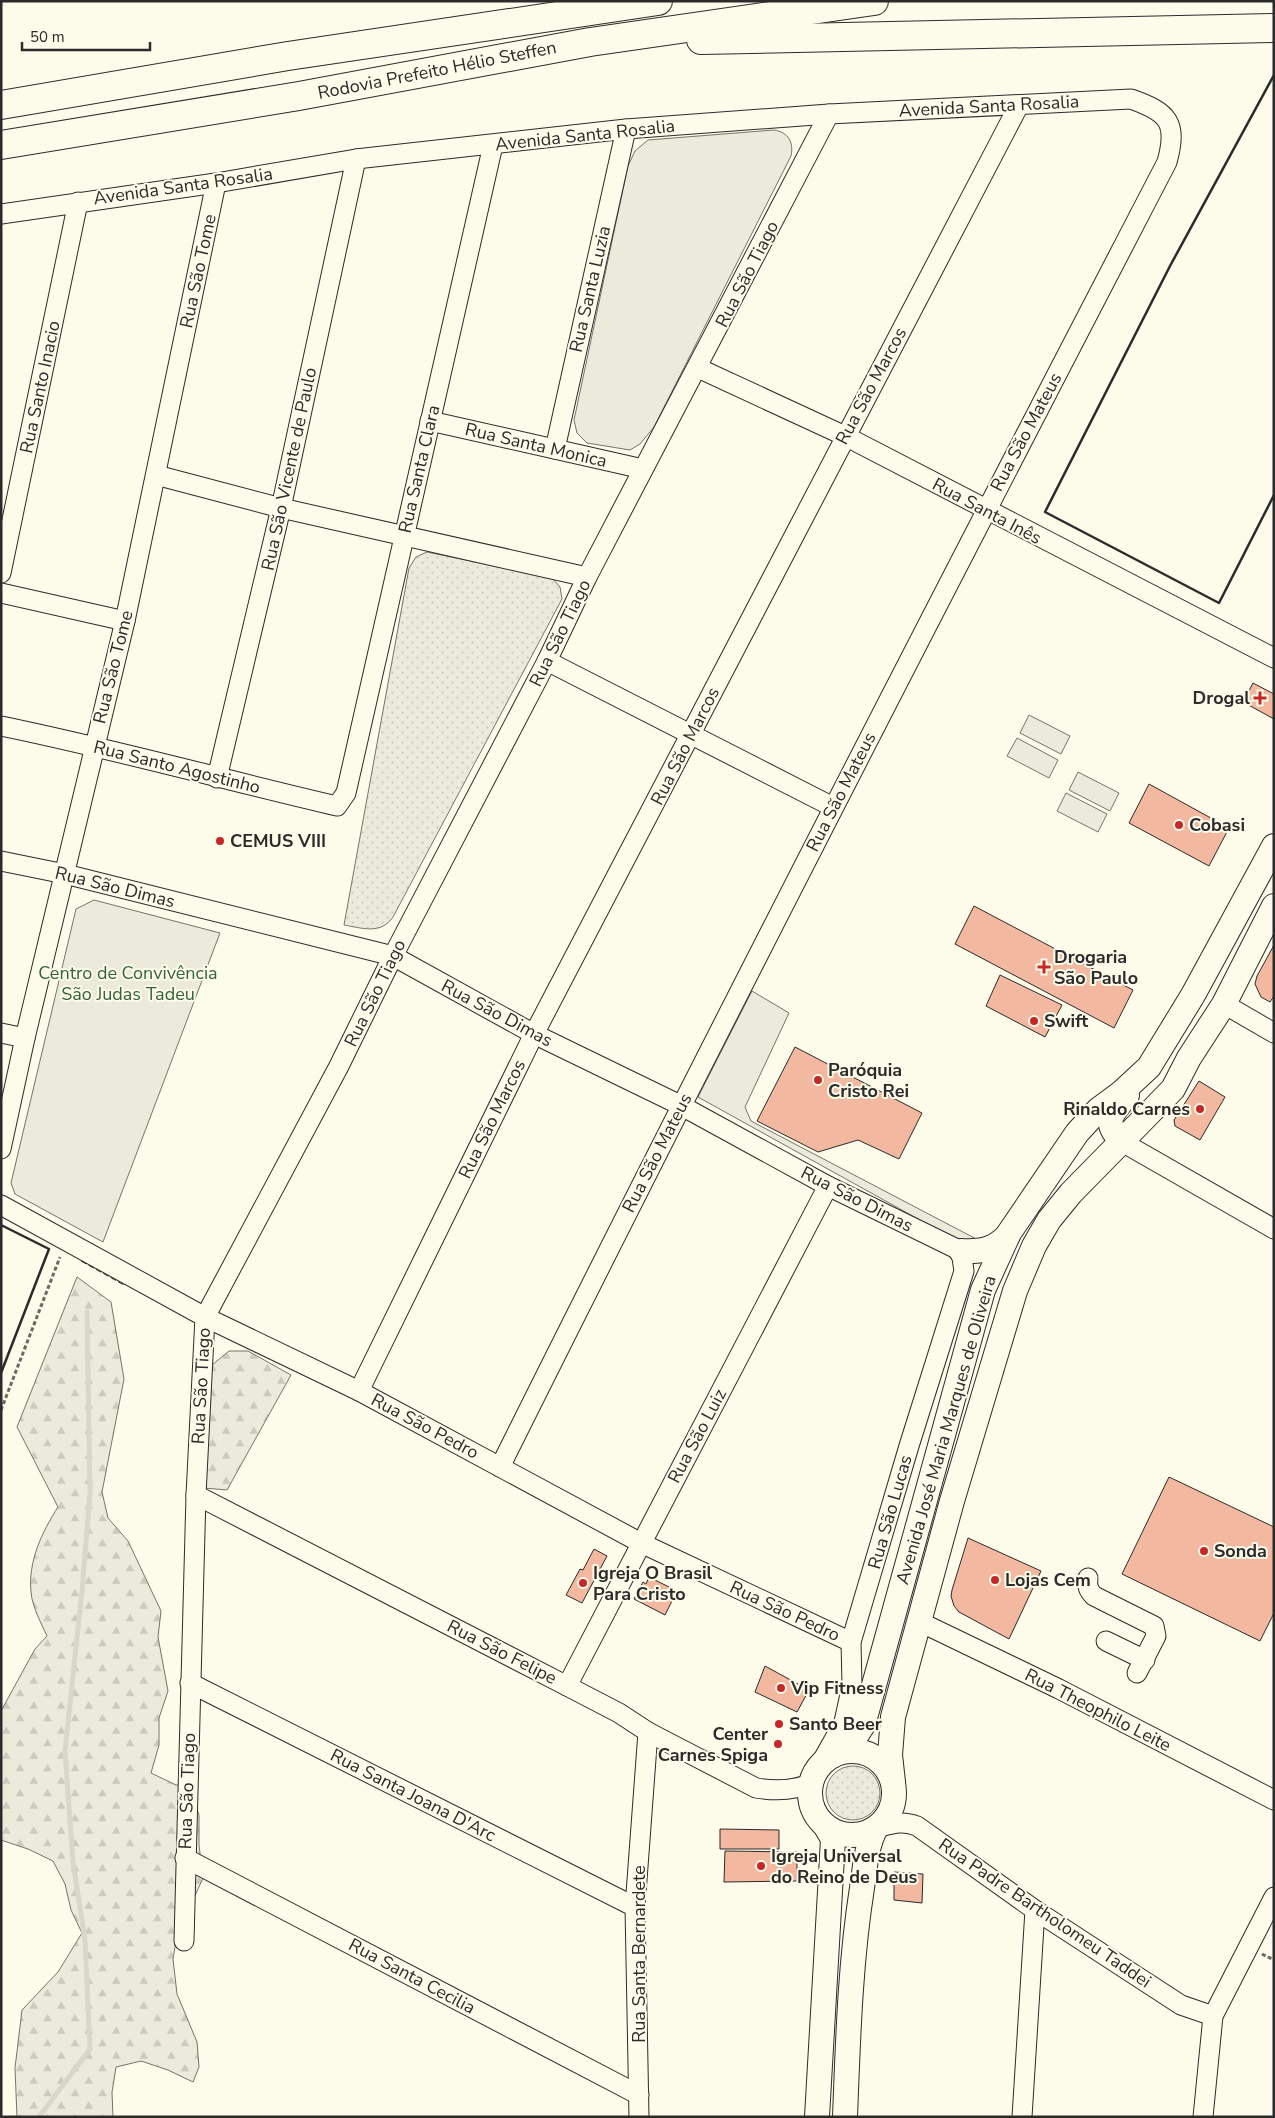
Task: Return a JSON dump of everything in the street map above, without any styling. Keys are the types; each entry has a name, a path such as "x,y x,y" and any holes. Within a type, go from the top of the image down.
{"highway":[{"path":"585,11 627,1"},
{"name":"Rodovia Prefeito Hélio Steffen","path":"1,105 288,56 658,1"},
{"name":"Rodovia Prefeito Hélio Steffen","path":"1,145 299,96 590,42 874,1"},
{"path":"590,42 1274,28"}],"main road":[{"name":"Avenida José Maria Marques de Oliveira","path":"821,1769 846,1748 861,1731 984,1288 1009,1233 1077,1133 1098,1110 1143,1074 1193,995 1274,846"},
{"name":"Avenida José Maria Marques de Oliveira","path":"893,1782 890,1755 893,1717 952,1501 1015,1291 1026,1264 1049,1220 1091,1172 1173,1089 1189,1058 1224,1004 1274,906"},
{"path":"1189,1058 1193,1040 1213,998 1205,994 1193,995"},
{"path":"1122,1142 1110,1127 1110,1116 1143,1074"},
{"path":"961,1251 985,1250 1001,1242 1009,1233"},
{"path":"961,1251 974,1264 984,1288"},
{"path":"886,1638 897,1624 904,1621 920,1622"},
{"path":"817,2117 833,1839 826,1826 817,1817 812,1805 821,1769 856,1751 867,1754 882,1763 893,1782 894,1795 892,1808 886,1820 864,1834 851,1835 826,1826"},
{"path":"845,2117 850,2002 856,1925 868,1854 876,1828"}],"street":[{"name":"Avenida Santa Rosalia","path":"1,214 216,183 356,159 626,129 829,114 1131,98 1150,105 1167,118"},
{"name":"Rua São Marcos","path":"358,1390 534,1034 1018,105"},
{"name":"Rua São Tiago","path":"184,1941 196,1495 205,1317 339,1066 393,956 546,661 587,577 698,368 829,114"},
{"name":"Rua São Mateus","path":"500,1467 680,1105 985,510 1167,162 1173,140 1167,118"},
{"name":"Rua Santa Luzia","path":"555,449 626,129"},
{"name":"Rua Santa Clara","path":"346,793 493,145"},
{"name":"Rua São Vicente de Paulo","path":"217,778 281,508 356,159"},
{"name":"Rua São Tome","path":"1,1149 93,745 125,621 216,183"},
{"name":"Rua Santo Inacio","path":"1,573 78,202"},
{"name":"Rua Santa Inês","path":"698,368 845,436 1274,658"},
{"name":"Rua Santa Monica","path":"430,421 643,469"},
{"path":"156,475 281,508 587,577"},
{"path":"1,593 125,621"},
{"path":"546,661 690,736 833,807"},
{"name":"Rua Santo Agostinho","path":"1,726 93,745 217,778 337,806 346,793"},
{"name":"Rua São Dimas","path":"1,861 65,874 393,956 534,1034 680,1105 828,1186 961,1251"},
{"path":"1224,1004 1274,1033"},
{"path":"1,1032 25,1038"},
{"path":"1122,1142 1274,1229"},
{"name":"Rua São Luiz","path":"567,1686 828,1186"},
{"name":"Rua São Pedro","path":"1,1205 67,1243 205,1317 358,1390 641,1543 851,1642"},
{"name":"Rua São Lucas","path":"821,1769 839,1733 849,1704 852,1685 851,1642 884,1534 908,1446 964,1271 961,1251"},
{"name":"Rua São Felipe","path":"196,1495 619,1713 648,1732 756,1788 772,1791 790,1789 821,1769"},
{"path":"1088,1578 1087,1585 1089,1591 1094,1596 1154,1626 1156,1636 1141,1667 1106,1640"},
{"name":"Rua Theophilo Leite","path":"920,1622 1059,1689 1274,1800"},
{"name":"Rua Santa Joana D'Arc","path":"190,1683 635,1907"},
{"name":"Rua Santa Bernardete","path":"639,2117 635,1907 648,1732"},
{"name":"Rua Padre Bartholomeu Taddei","path":"876,1828 896,1822 907,1822 918,1826 1035,1910 1181,2005 1213,2016"},
{"name":"Rua Santa Cecilia","path":"185,1858 639,2094"},
{"path":"1203,2117 1213,2016 1274,1897"},
{"path":"1022,2117 1035,1910"}],"path":[{"path":"1,1410 58,1260 67,1243"}],"green space":[{"path":"774,130 783,133 789,138 792,146 791,156 654,427 640,444 630,450 587,443 577,433 574,420 628,166 635,151 648,140"},
{"path":"427,552 552,578 560,587 562,599 393,917 383,926 364,929 344,925 409,568 416,557"},
{"path":"1029,715 1070,736 1061,754 1020,733"},
{"path":"1017,738 1058,760 1049,778 1007,756"},
{"path":"1078,772 1119,793 1110,811 1069,790"},
{"path":"1066,793 1107,814 1098,832 1057,811"},
{"name":"Centro de Convivência São Judas Tadeu","path":"94,900 220,933 103,1242 15,1194 11,1183 76,909"},
{"path":"752,991 789,1013 745,1107 751,1121 982,1242 974,1250 698,1097"},
{"path":"77,1277 111,1302 124,1379 102,1492 108,1518 128,1541 161,1611 158,1637 168,1691 159,1718 159,1745 151,1773 176,1785 189,1785 199,1815 199,1845 203,1878 177,1935 173,1959 177,1994 197,2042 199,2067 193,2082 168,2070 141,2061 116,2067 112,2092 113,2117 17,2117 15,2068 22,2010 58,1972 82,1933 71,1910 65,1884 53,1861 28,1849 1,1840 1,1711 35,1649 47,1636 33,1603 31,1580 37,1547 58,1507 17,1427"},
{"path":"229,1351 248,1351 291,1375 227,1490 204,1488 212,1365"},
{"path":"848,1766 858,1766 868,1770 876,1778 880,1793 876,1808 868,1816 858,1820 848,1820 838,1816 830,1808 826,1798 826,1788 830,1778 838,1770"}],"building":[{"name":"Drogal","path":"1253,683 1274,694 1274,719 1243,702"},
{"name":"Cobasi","path":"1149,784 1229,828 1209,866 1129,823"},
{"name":"Drogaria São Paulo","path":"974,906 1133,990 1114,1028 955,944"},
{"path":"1274,945 1274,996 1270,1002 1261,997 1255,984 1257,976"},
{"name":"Swift","path":"1000,975 1062,1005 1045,1037 986,1006"},
{"name":"Paróquia Cristo Rei","path":"795,1047 922,1113 899,1159 858,1140 818,1152 757,1121"},
{"name":"Rinaldo Carnes","path":"1199,1081 1225,1097 1200,1140 1175,1126 1174,1120"},
{"name":"Sonda","path":"1169,1477 1274,1527 1274,1613 1260,1641 1122,1574"},
{"name":"Lojas Cem","path":"968,1538 1041,1571 1009,1639 959,1612 954,1606 951,1596 952,1590"},
{"name":"Igreja O Brasil Para Cristo","path":"594,1549 607,1556 582,1603 566,1595 580,1569 583,1570"},
{"path":"649,1577 677,1591 665,1615 634,1599 643,1582 646,1584"},
{"name":"Vip Fitness","path":"765,1666 809,1690 797,1712 755,1692"},
{"path":"720,1829 779,1830 779,1849 720,1849"},
{"name":"Igreja Universal do Reino de Deus","path":"725,1851 797,1852 797,1881 724,1882"},
{"path":"894,1872 923,1874 922,1903 894,1900"}],"waterway":[{"path":"39,2117 90,2049 85,1940 73,1862 65,1751 90,1493 87,1312"}],"fence":[{"path":"81,1261 124,1285"}],"wall":[{"path":"1274,75 1170,266 1045,512 1219,603 1274,495"},
{"path":"1,1225 49,1249 1,1373"}],"place":[{"name":"Drogal","path":"1260,698"},
{"name":"Cobasi","path":"1179,825"},
{"name":"CEMUS VIII","path":"220,841"},
{"name":"Drogaria São Paulo","path":"1044,967"},
{"name":"Swift","path":"1034,1021"},
{"name":"Paróquia Cristo Rei","path":"818,1080"},
{"name":"Rinaldo Carnes","path":"1200,1109"},
{"name":"Sonda","path":"1204,1551"},
{"name":"Lojas Cem","path":"995,1580"},
{"name":"Igreja O Brasil Para Cristo","path":"583,1583"},
{"name":"Vip Fitness","path":"781,1688"},
{"name":"Santo Beer","path":"779,1724"},
{"name":"Center Carnes Spiga","path":"778,1744"},
{"name":"Igreja Universal do Reino de Deus","path":"761,1866"}]}
